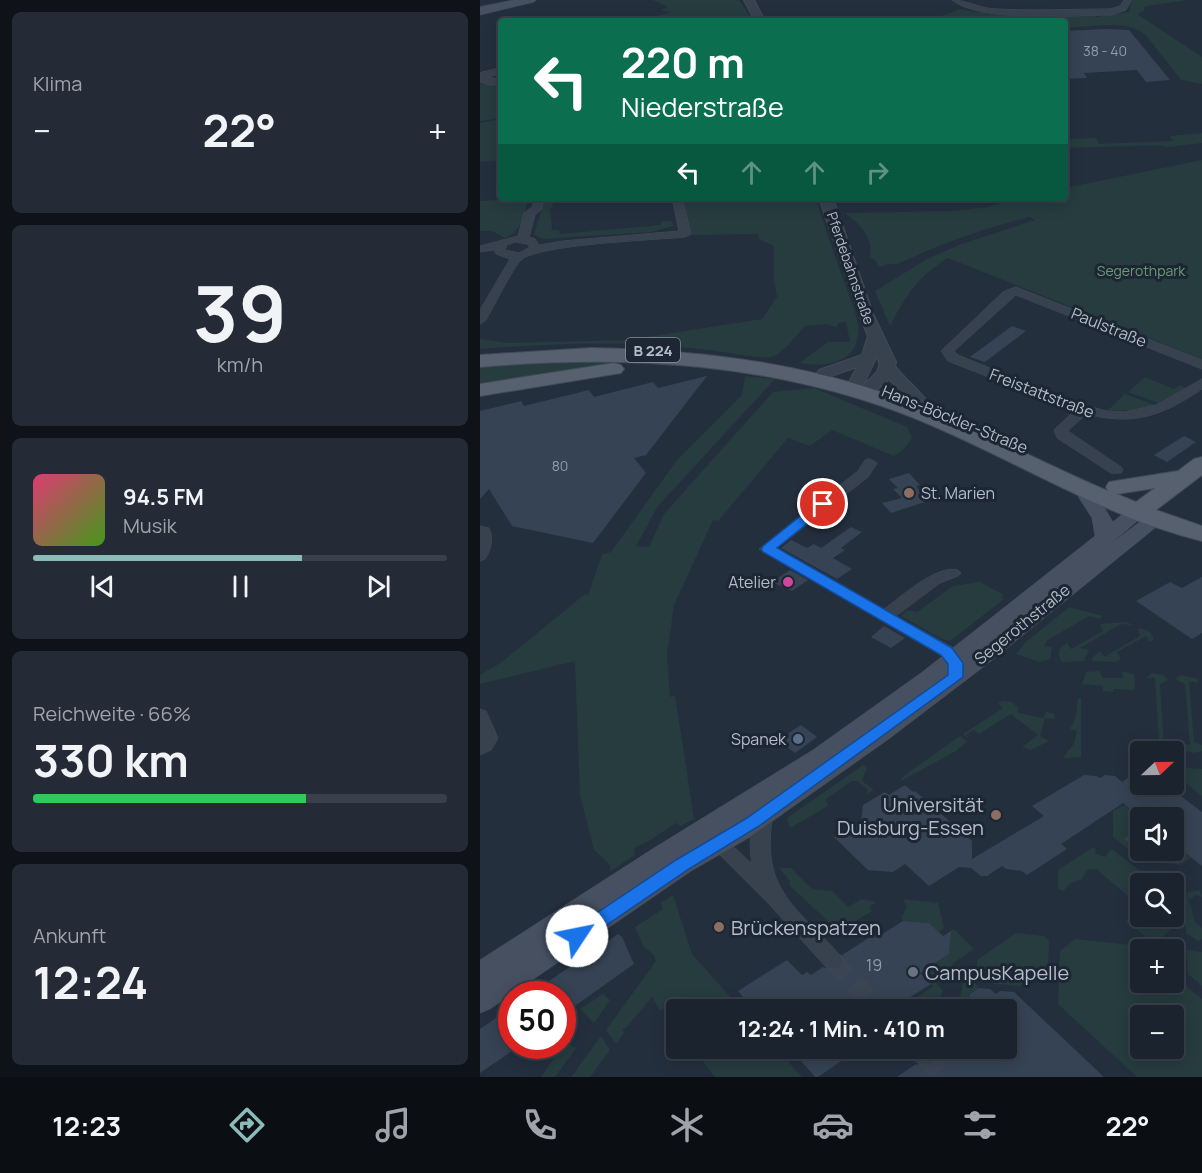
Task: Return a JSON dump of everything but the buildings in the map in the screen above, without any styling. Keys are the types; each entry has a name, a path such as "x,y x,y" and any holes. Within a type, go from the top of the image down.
{"main road":[{"path":"480,4 499,0"},
{"path":"480,11 530,0"},
{"name":"Hans-Böckler-Straße","path":"480,354 546,350 645,350 738,358 825,373 946,424 1084,490 1154,510"},
{"name":"Hans-Böckler-Straße","path":"480,361 545,356 641,356 736,364 862,388 919,401 1117,479 1154,510"},
{"path":"480,390 575,374 609,371 621,368 641,356"},
{"path":"1117,479 1196,475"},
{"name":"Segerothstraße","path":"480,1000 682,864 711,837 764,814 954,668 1196,475"},
{"path":"1084,490 1102,518 1106,537"},
{"name":"Segerothstraße","path":"480,975 711,837 822,756 954,668 1106,537 1154,510"},
{"name":"B 224","path":"1154,510 1202,521"},
{"name":"B 224","path":"1154,510 1202,534"}],"street":[{"path":"749,0 758,18"},
{"path":"956,0 976,9 1003,12 1109,12 1122,9 1127,1"},
{"path":"481,61 498,70"},
{"path":"482,77 498,71"},
{"path":"482,77 498,81"},
{"path":"480,320 529,240 530,213 537,209 538,201"},
{"path":"480,306 504,262 502,251 508,241 529,240 563,244 685,234 678,201"},
{"name":"Pferdebahnstraße","path":"827,201 875,337 886,357 888,368"},
{"path":"480,250 502,251 518,256"},
{"name":"Paulstraße","path":"949,355 948,348 1007,295 1016,291 1202,365"},
{"name":"Pferdebahnstraße","path":"862,388 875,337"},
{"name":"Freistattstraße","path":"949,355 1083,410 1109,416 1138,415 1161,409 1182,398 1202,383"},
{"path":"825,373 869,358"},
{"path":"862,388 886,373 888,368 919,401"},
{"path":"1083,410 1063,425 1060,430 1062,435 1117,479"},
{"path":"870,463 863,474 767,549 946,651 954,668"},
{"path":"480,530 484,531 485,535 480,556"},
{"path":"885,616 935,580 953,573"},
{"path":"480,715 489,738 485,747 480,749"},
{"path":"764,814 758,844 759,856 761,868 775,898"},
{"path":"711,837 775,898 833,961"}],"green space":[{"path":"653,0 739,0 751,18 649,18 671,12 660,10 668,7"},
{"path":"1133,0 1188,0 1147,6 1144,7 1144,11 1137,14 1202,57 1202,84 1181,80 1145,34 1127,26 1068,28 1068,18 938,18 960,9 976,12 1092,13 1096,17 1129,12"},
{"path":"480,84 495,86 498,88 498,118 480,121"},
{"path":"498,120 498,160 480,162 480,123"},
{"path":"1202,133 1202,143 1168,147 1155,145 1068,148 1068,139 1096,138 1099,144 1173,141 1170,136"},
{"name":"Segerothpark","path":"1202,160 1202,359 948,258 937,265 913,288 890,326 875,291 927,259 959,245 1035,220 1030,217 996,226 946,243 898,264 879,267 875,260 870,258 870,243 865,232 845,213 952,211 987,207 1007,201 1068,201 1068,187"},
{"path":"480,201 527,201 519,227 505,238 492,231 480,231"},
{"path":"544,201 552,201 553,207 550,208 552,230 559,230 560,234 661,225 661,222 672,221 673,226 651,232 542,239 534,234"},
{"path":"682,201 817,201 854,308 858,335 851,353 836,362 827,364 799,363 828,342 850,342 846,322 839,323 836,327 827,324 805,326 781,351 767,358 680,347 623,344 565,344 480,349 480,339 509,343 627,340 762,319 777,297 774,281 774,246 759,239 758,234 689,235"},
{"path":"609,361 619,364 612,367 480,387 480,366"},
{"path":"745,376 775,379 658,506 636,546 649,547 664,514 773,392 814,388 907,427 912,437 905,448 894,456 832,430 810,446 788,438 718,521 713,520 674,605 667,654 670,697 675,695 694,819 680,826 676,823 634,848 635,855 611,871 609,864 594,850 580,795 575,661 480,684 480,675 502,662 585,594 588,595 602,555 611,552 677,460 742,395"},
{"path":"1145,377 1174,389 1180,385 1186,388 1158,403 1128,392"},
{"path":"1125,394 1155,405 1130,410 1107,411"},
{"path":"980,582 1004,595 1001,597 1004,599 950,641 942,639 901,616 908,610 917,612 953,586"},
{"path":"1069,607 1103,616 1099,619 1089,616 1048,640 1044,646 1052,647 1050,659 1039,662 1016,654 1026,642"},
{"path":"1127,622 1132,625 1121,624 1080,648 1089,650 1084,661 1062,662 1060,659 1059,651 1064,645 1067,643 1071,649 1103,631 1100,624"},
{"path":"1138,629 1148,631 1153,640 1150,642 1146,636 1117,652 1121,659 1116,662 1092,661 1092,658 1100,651 1104,657 1140,636"},
{"path":"1099,671 1103,678 1124,678 1121,671 1134,674 1135,690 1103,691 1103,686 1082,684 1086,672"},
{"path":"1152,673 1163,675 1168,680 1160,684 1164,741 1159,741 1155,678 1146,678"},
{"path":"1181,675 1198,679 1198,683 1189,681 1194,742 1202,745 1202,751 1195,753 1184,750 1184,744 1190,745 1185,684 1176,680"},
{"path":"1078,698 1081,698 1081,757 1065,758 1063,757 1074,744 1077,731 1070,729 1076,716"},
{"path":"1011,702 1018,707 1019,713 1043,718 1046,712 1054,714 1055,719 1045,718 1040,736 1049,741 1031,750 1022,747 1038,735 1011,714 979,734 974,730 966,735 970,740 963,734 1003,708 998,703"},
{"path":"960,736 967,741 956,751 899,782 905,775"},
{"path":"863,765 867,768 862,781 874,790 866,795 868,790 857,781 852,781 826,799 828,806 790,828 787,818"},
{"path":"1184,768 1202,769 1202,796 1184,782"},
{"path":"1124,805 1130,809 1130,838 1127,841 1130,843 1130,851 1113,837 1113,811"},
{"path":"1095,848 1096,854 1105,857 1111,849 1139,870 1163,873 1130,873 1130,908 1127,895 1096,869 1087,870 1082,879 1071,883 1063,891 1058,889 1058,870"},
{"path":"1184,852 1191,858 1181,865 1143,861 1184,861"},
{"path":"779,868 791,868 812,889 832,891 848,907 862,899 876,902 870,906 871,912 842,929 835,928 789,885 790,881"},
{"path":"1200,890 1202,897 1196,895 1189,900 1195,922 1202,928 1202,939 1198,941 1186,933 1184,893"},
{"path":"673,895 692,954 732,999 666,999 666,1009 660,1011 652,997 626,1028 622,1029 624,1033 616,1044 606,1030 656,961 654,955 643,946 635,927 663,909 661,903"},
{"path":"903,899 938,903 944,928 938,932 929,923 903,921 901,918 907,907"},
{"path":"1133,927 1173,927 1159,939 1146,937"},
{"path":"954,929 974,949 953,963 949,977 930,974 926,969 949,954 950,931"},
{"path":"1016,933 1044,936 1049,941 1048,968 1020,986 995,984 977,966 977,960"},
{"path":"1075,939 1130,945 1130,993 1184,993 1184,984 1202,999 1202,1077 1137,1077 1058,1004 1060,951"},
{"path":"1186,950 1202,952 1202,986 1188,974"},
{"path":"931,978 943,990 939,999 914,999 933,986 928,981"},
{"path":"971,978 979,988 970,994 970,999 959,999 964,979"},
{"path":"603,994 610,1000 594,1023 580,1009"},
{"path":"601,1036 610,1050 590,1077 571,1077"},
{"path":"553,1059 568,1059 555,1077 541,1077"},
{"path":"702,1059 786,1059 802,1077 715,1077"}],"tunnel":[{"path":"833,961 869,999"},
{"path":"927,1059 944,1077"}],"place":[{"name":"St. Marien","path":"909,493"},
{"name":"Atelier","path":"788,582"},
{"name":"Spanek","path":"798,739"},
{"name":"Universität Duisburg-Essen","path":"996,815"},
{"name":"Brückenspatzen","path":"719,927"},
{"name":"CampusKapelle","path":"913,972"}],"route":[{"path":"577,936 682,864 753,822 956,677 956,663 946,651 767,549 823,504"}]}
